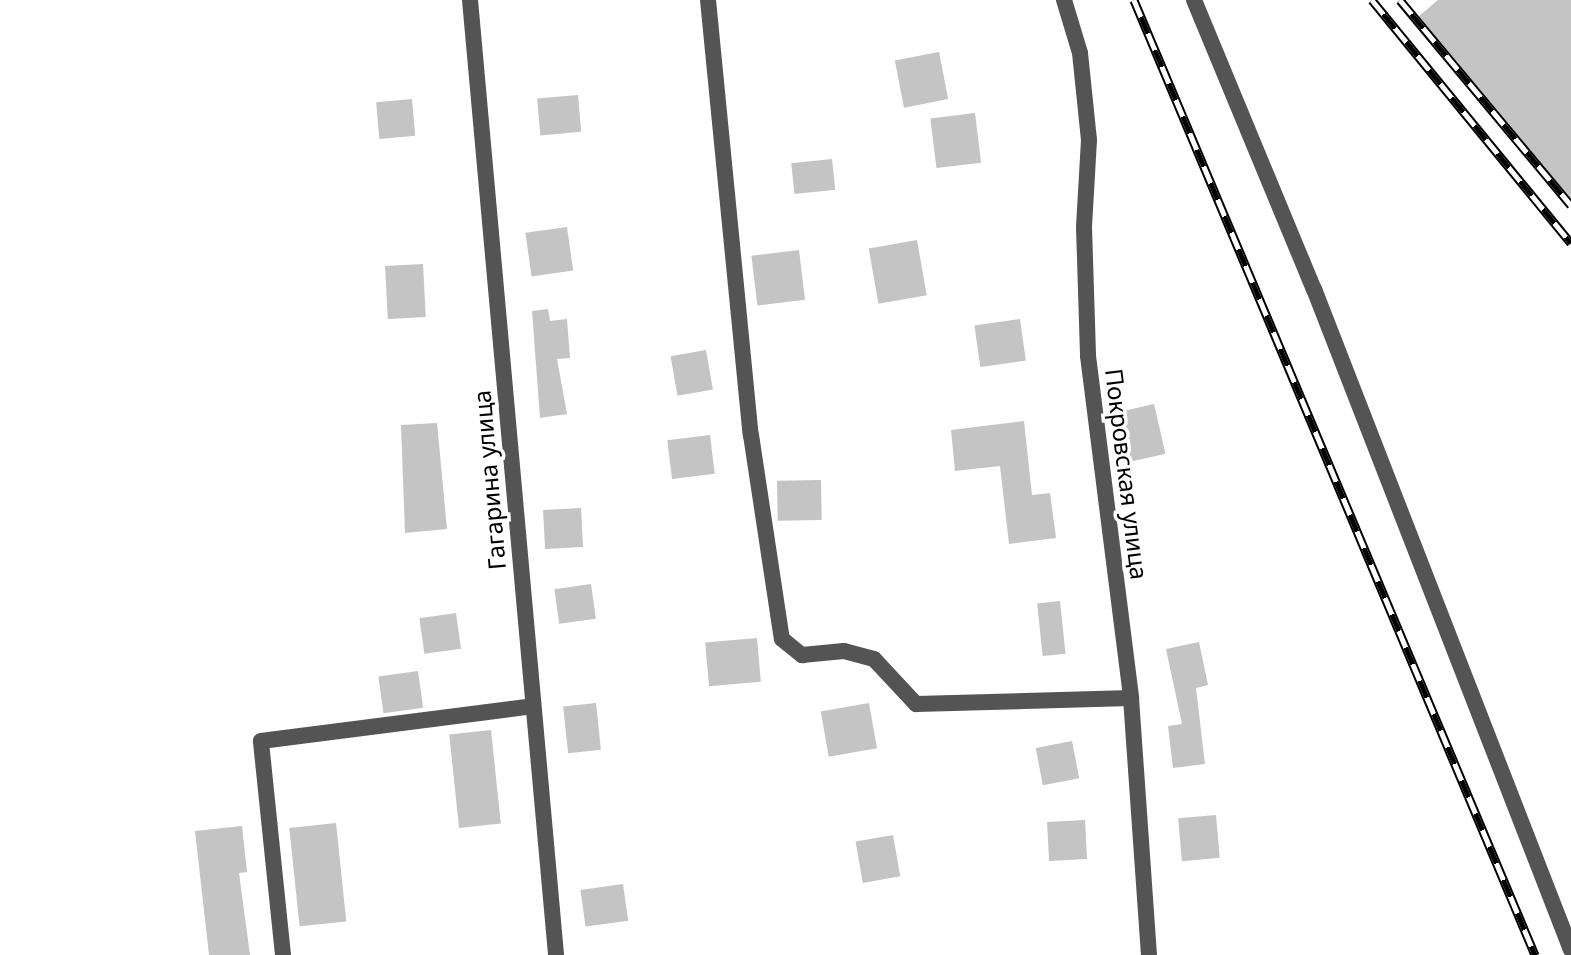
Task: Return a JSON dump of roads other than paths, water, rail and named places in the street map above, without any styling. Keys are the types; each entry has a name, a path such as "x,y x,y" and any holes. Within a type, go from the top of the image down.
{"street":[{"name":"Гагарина улица","path":"470,0 556,955"},
{"path":"708,0 751,435 782,639 802,655 844,651 874,659 916,704 1131,698"},
{"name":"Покровская улица","path":"1064,0 1080,53 1089,140 1084,227 1088,356 1131,698 1149,955"},
{"path":"1194,0 1314,289 1571,950"},
{"path":"283,955 261,741 533,706"}],"railway":[{"path":"1134,0 1535,955"},
{"path":"1372,0 1571,243"},
{"path":"1400,0 1571,205"}]}
